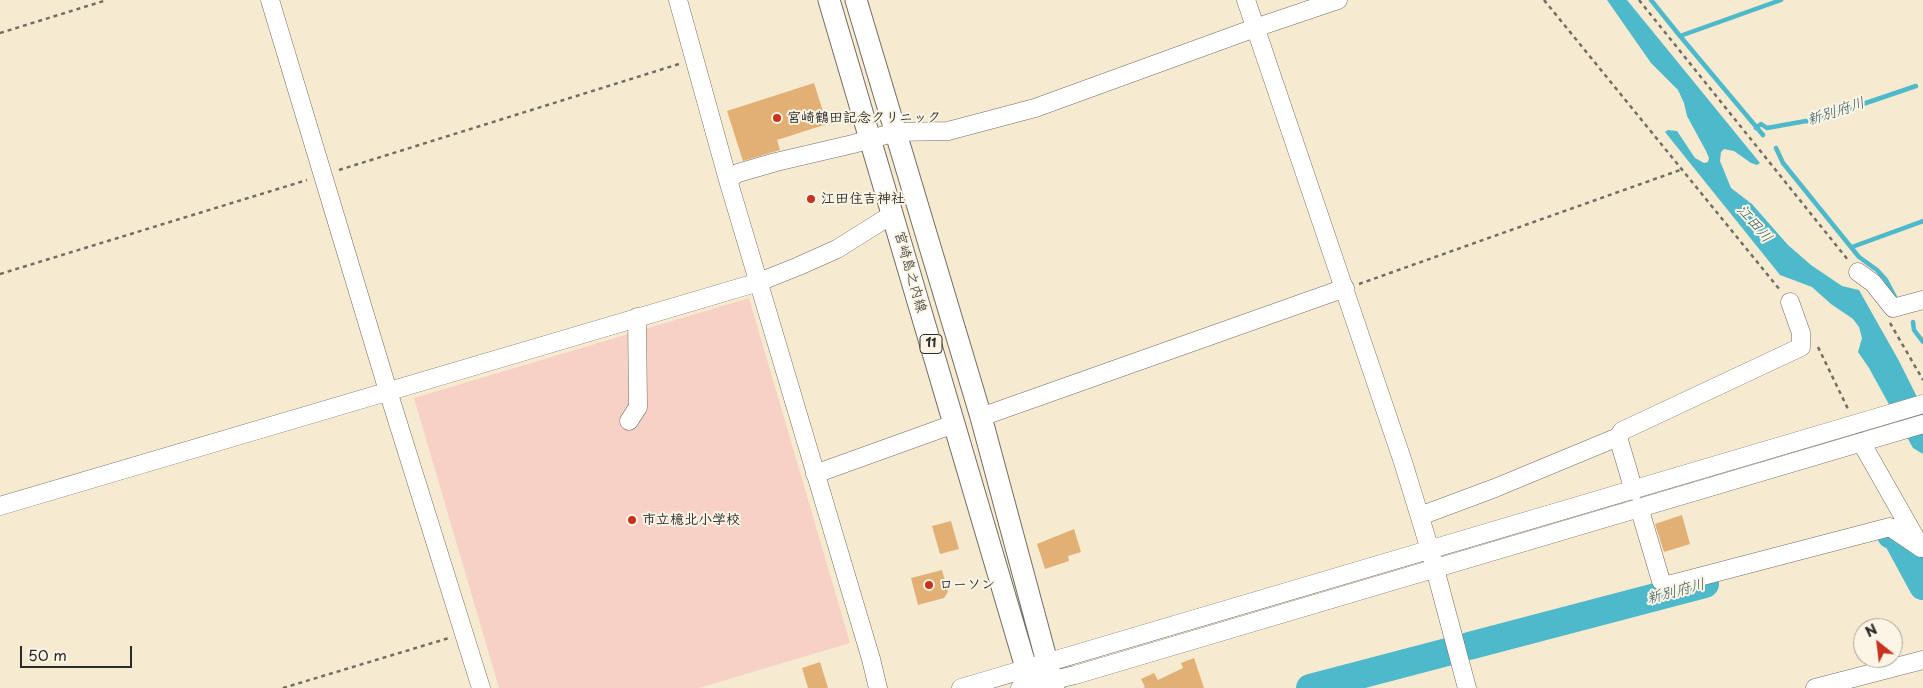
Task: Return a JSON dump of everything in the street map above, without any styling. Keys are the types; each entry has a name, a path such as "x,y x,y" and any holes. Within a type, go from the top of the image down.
{"main road":[{"name":"宮崎島之内線","path":"829,0 954,424 1027,683"},
{"name":"宮崎島之内線","path":"856,0 981,417 1051,677"}],"street":[{"path":"270,0 388,391 481,688"},
{"path":"678,0 728,180 878,688"},
{"path":"1246,0 1345,288 1420,516 1467,688"},
{"path":"728,180 738,173 870,138 896,132 948,131 1035,108 1338,0"},
{"path":"0,506 759,282 837,249 893,214"},
{"path":"1858,272 1873,284 1894,308 1923,300"},
{"path":"981,417 1345,288"},
{"path":"1420,516 1504,485 1618,437 1622,431 1801,347 1801,333 1790,302"},
{"path":"629,421 638,407 631,370 637,318"},
{"path":"1637,499 1870,420 1923,404"},
{"path":"815,474 954,424"},
{"path":"961,688 1027,683 1051,677 1432,559 1637,499 1869,440 1923,424"},
{"path":"1618,437 1661,581 1668,585 1890,527 1922,550"},
{"path":"1869,440 1922,550"},
{"path":"1815,688 1923,660"}],"path":[{"path":"0,33 107,0"},
{"path":"1345,288 1683,169 1544,0"},
{"path":"1639,0 1858,272"},
{"path":"0,274 695,60"},
{"path":"1888,321 1923,380"},
{"path":"283,688 464,634"}],"shaded area":[{"name":"市立檍北小学校","path":"749,298 850,643 699,688 499,688 414,398"}],"water":[{"name":"江田川","path":"1607,0 1627,0 1760,163 1757,165 1751,163 1734,151 1724,149 1721,152 1720,161 1731,188 1752,204 1788,245 1811,265 1842,286 1859,290 1899,361 1923,409 1923,454 1913,448 1869,368 1858,352 1862,338 1859,327 1853,319 1831,304 1812,287 1780,275 1665,132 1668,130 1677,131 1695,158 1704,163 1708,162 1709,158 1687,116 1678,90 1651,63"}],"building":[{"name":"宮崎鶴田記念クリニック","path":"814,83 827,124 777,140 780,150 743,161 727,111"},
{"path":"1682,515 1690,544 1664,552 1655,524"},
{"path":"951,521 959,549 940,554 932,526"},
{"path":"1074,529 1081,552 1068,556 1069,561 1045,569 1037,544"},
{"name":"ローソン","path":"942,570 948,592 944,598 918,605 911,578"},
{"path":"1194,658 1204,688 1143,688 1145,687 1141,679 1154,673 1158,680 1183,668 1181,663"},
{"path":"820,662 828,688 808,688 802,668"}],"waterway":[{"name":"新別府川","path":"1651,0 1680,36"},
{"name":"新別府川","path":"1763,135 1680,36 1781,0"},
{"name":"新別府川","path":"1756,128 1761,124 1767,128 1806,121 1810,122 1916,86"},
{"name":"新別府川","path":"1776,148 1783,163 1859,257 1877,270 1886,280 1896,299"},
{"name":"新別府川","path":"1852,247 1923,221"},
{"name":"新別府川","path":"1913,322 1914,330 1923,342"},
{"name":"新別府川","path":"1891,535 1897,538 1923,586"},
{"name":"新別府川","path":"1469,646 1705,584"},
{"name":"新別府川","path":"1310,688 1451,651"}],"place":[{"name":"宮崎鶴田記念クリニック","path":"777,118"},
{"name":"江田住吉神社","path":"811,199"},
{"name":"市立檍北小学校","path":"632,520"},
{"name":"ローソン","path":"929,585"}]}
